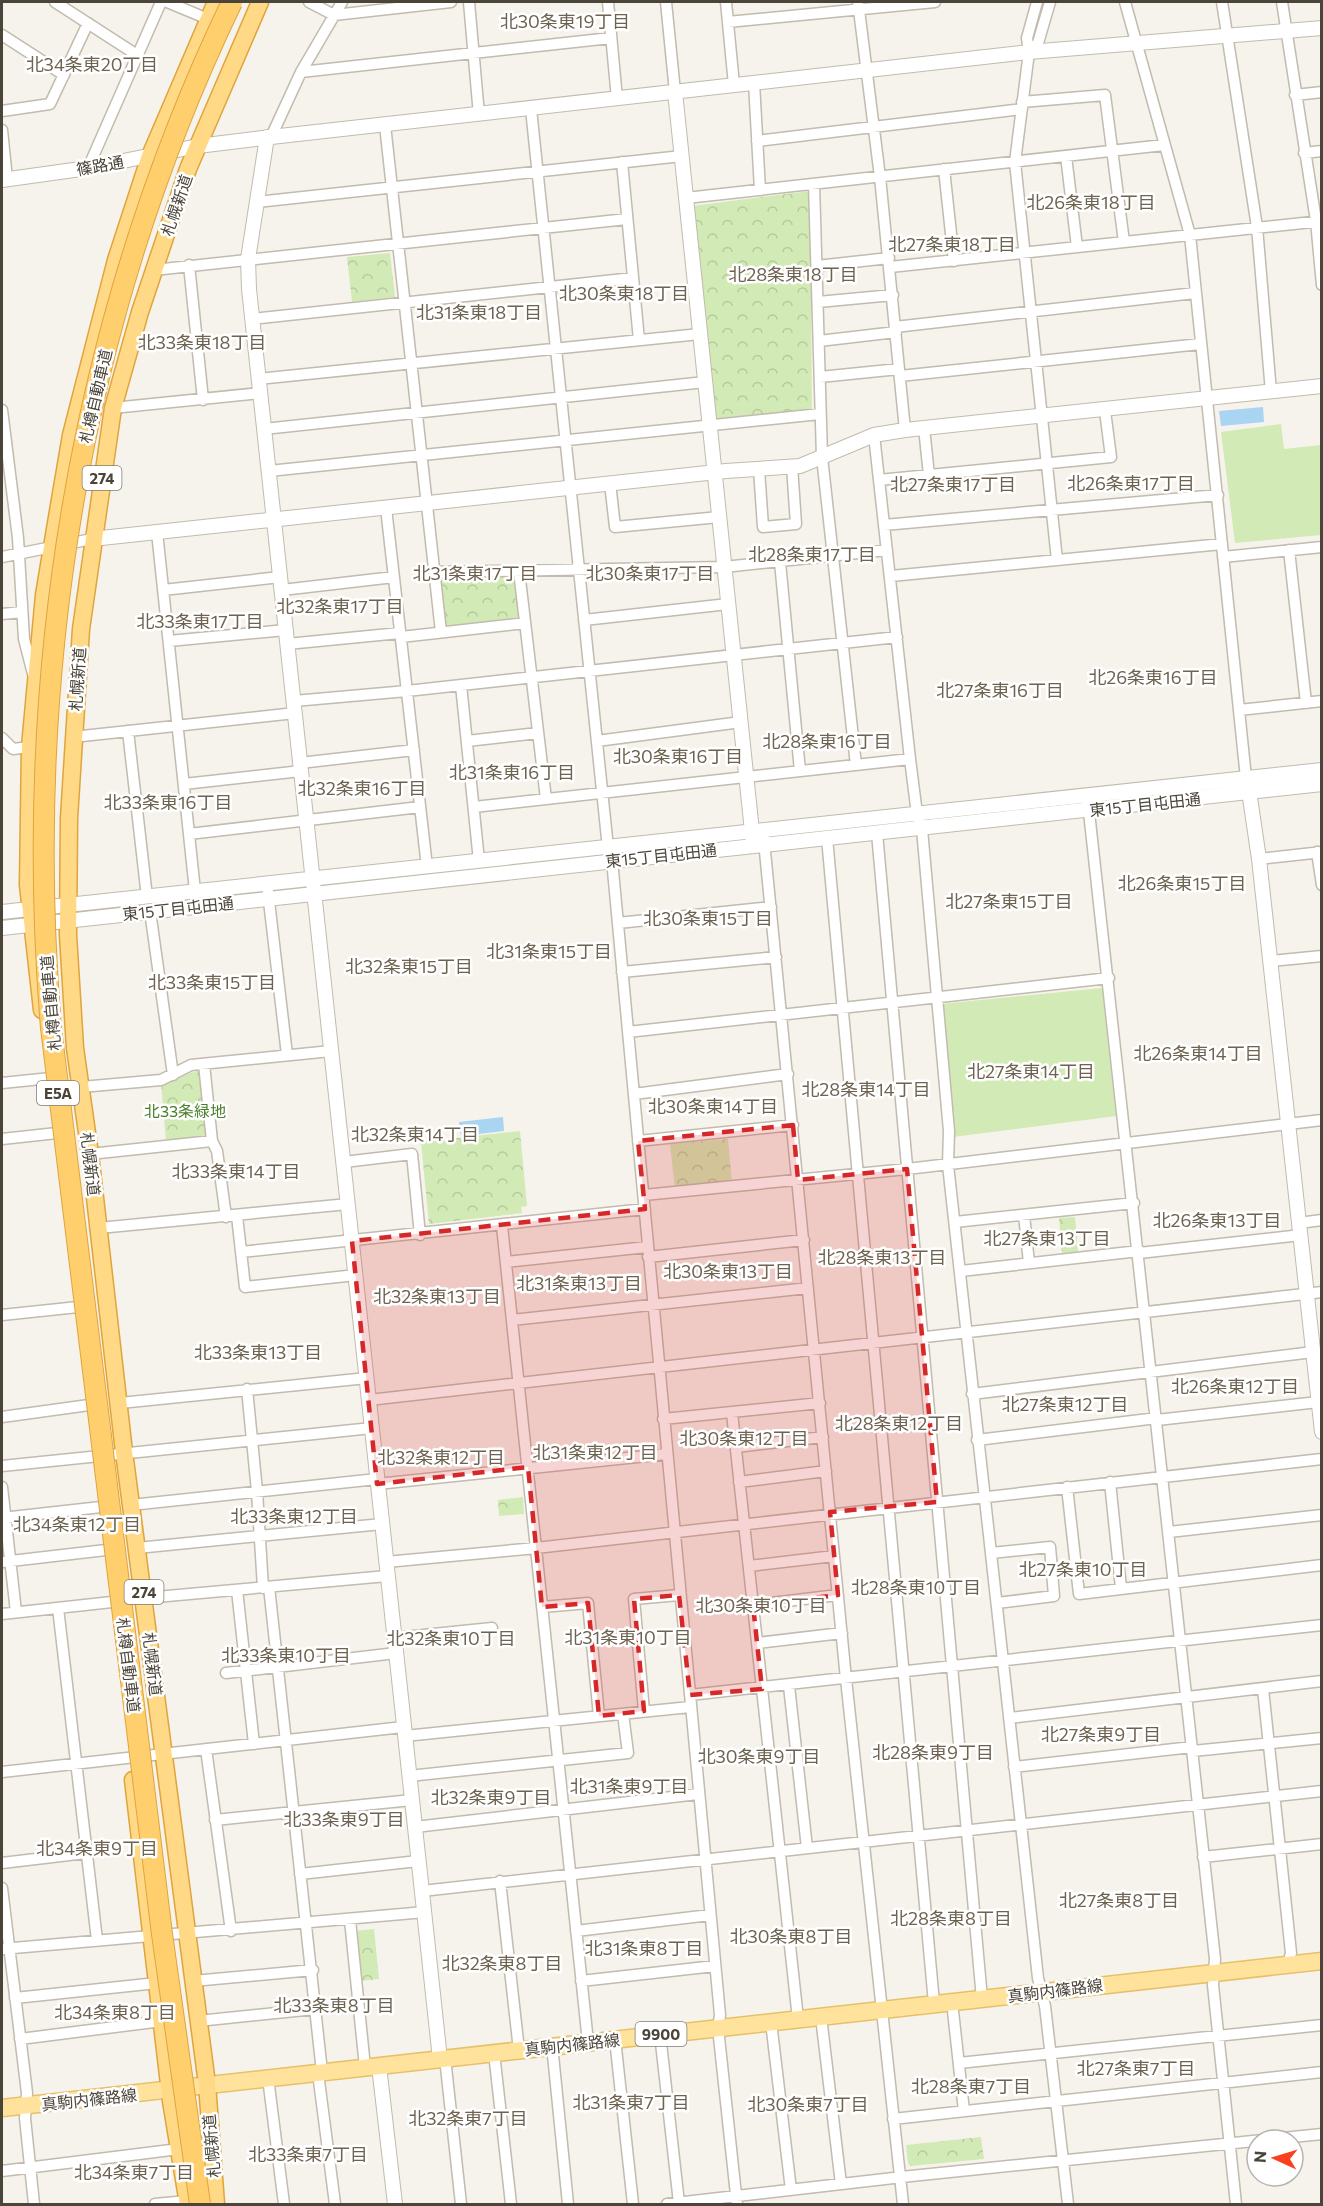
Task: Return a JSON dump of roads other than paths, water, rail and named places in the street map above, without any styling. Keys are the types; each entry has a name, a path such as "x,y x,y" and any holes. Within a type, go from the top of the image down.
{"highway":[{"name":"札幌新道","path":"192,2203 179,2149 170,2090 30,917 30,747 52,547 71,435 116,260 150,156 216,2"},
{"name":"札樽自動車道","path":"192,2203 161,1922 51,1028 43,899 42,788 50,668 64,551 87,425 117,307 151,200 189,97 232,2"},
{"name":"札樽自動車道","path":"208,2205 63,1026 56,888 56,788 62,669 75,564 100,428 130,309 163,204 201,102 246,2"},
{"name":"札幌新道","path":"216,2205 207,2084 145,1598 124,1452 99,1228 75,1048 69,913 73,737 81,629 92,539 113,408 154,270 198,146 260,2"}],"main road":[{"name":"真駒内篠路線","path":"2,2108 1322,1960"}],"street":[{"path":"55,2 137,55"},
{"path":"88,168 160,2"},
{"path":"167,2 208,19"},
{"path":"309,2 334,15 451,2"},
{"path":"342,2 301,72 269,137 248,259 258,379 418,1861 461,2205"},
{"path":"469,2 479,115"},
{"path":"608,2 617,99"},
{"path":"666,2 746,777 771,907 846,1679 903,2205"},
{"path":"726,2 734,85"},
{"path":"728,22 858,5 935,2"},
{"path":"1037,2 1026,39 1029,52 1015,162 1057,560"},
{"path":"1029,52 1038,43 1050,2"},
{"path":"1125,2 1190,235 1246,778 1259,859 1307,1294 1317,1353 1318,1402 1322,1431"},
{"path":"1222,2 1257,227 1271,392"},
{"path":"1282,2 1304,153 1318,221 1322,285"},
{"path":"858,5 890,263 905,430"},
{"path":"2,111 50,104 88,23"},
{"name":"篠路通","path":"4,180 88,168 198,146 269,137 867,72 1029,52 1322,28"},
{"path":"2,34 64,75"},
{"path":"301,72 611,38"},
{"path":"754,83 760,190"},
{"path":"1295,95 1322,92"},
{"path":"757,141 875,128 1105,94 1124,242"},
{"path":"531,109 602,793 618,923 720,2015 718,2028 737,2200"},
{"path":"385,125 441,632"},
{"path":"2,130 4,180"},
{"path":"686,198 1164,145"},
{"path":"1304,153 1322,151"},
{"path":"257,202 682,156"},
{"path":"1066,156 1077,247"},
{"path":"622,162 639,340"},
{"path":"944,170 954,261"},
{"path":"814,184 822,457 856,765"},
{"path":"154,270 627,219"},
{"path":"817,266 954,261 1024,251 1318,221"},
{"path":"189,265 203,400"},
{"path":"252,319 633,278"},
{"path":"819,340 1030,311 1195,293"},
{"path":"818,302 893,296"},
{"path":"258,379 700,334"},
{"path":"820,377 1036,362 1200,344"},
{"path":"264,429 705,382"},
{"path":"2,557 92,539 714,472 800,466 874,435 905,430 1042,415 1105,411 1322,386"},
{"path":"113,408 260,393"},
{"path":"2,410 4,455 18,538 17,555 24,639 35,686"},
{"path":"879,480 1111,457 1105,411"},
{"path":"269,471 820,414"},
{"path":"924,428 929,475"},
{"path":"874,435 910,759 917,814 922,829 949,1131 948,1164 983,1497 1040,1992 1045,2006 1068,2205"},
{"path":"759,469 763,527 796,524 792,466"},
{"path":"610,483 615,527 719,517"},
{"path":"884,525 1218,495"},
{"path":"2,502 13,501"},
{"path":"386,508 427,867"},
{"path":"157,532 195,891"},
{"path":"891,576 1222,544"},
{"path":"1223,557 1322,547"},
{"path":"434,572 724,567 887,550"},
{"path":"1289,550 1306,703"},
{"path":"780,562 800,771"},
{"path":"519,571 546,799"},
{"path":"163,590 394,577"},
{"path":"584,620 728,604"},
{"path":"2,614 22,612"},
{"path":"169,641 401,635 525,623"},
{"path":"73,737 177,725 407,691 897,637"},
{"path":"461,685 479,861"},
{"path":"1239,710 1322,701"},
{"path":"597,741 741,722"},
{"path":"128,731 148,904 173,1075"},
{"path":"467,741 538,733"},
{"path":"2,738 13,749 30,747"},
{"path":"184,784 414,750"},
{"path":"474,807 910,759"},
{"name":"東15丁目屯田通","path":"758,839 827,838 922,829 1246,778 1322,770"},
{"name":"東15丁目屯田通","path":"2,928 30,917 758,839 917,814 1250,792 1322,784"},
{"path":"1088,803 1193,1749 1215,1959 1218,2036 1236,2205"},
{"path":"189,834 420,807"},
{"path":"877,833 982,1999"},
{"path":"827,838 934,2003"},
{"path":"1259,859 1319,852 1322,885"},
{"name":"東15丁目屯田通","path":"313,886 427,867 479,861 610,854"},
{"name":"東15丁目屯田通","path":"148,904 195,891 268,891"},
{"path":"268,891 287,1055"},
{"path":"618,923 771,907"},
{"name":"東15丁目屯田通","path":"2,912 30,917"},
{"path":"1271,961 1322,956"},
{"path":"622,972 776,957"},
{"path":"628,1032 843,1006 1109,978"},
{"path":"81,1087 161,1080 191,1065 331,1051"},
{"path":"204,1064 212,1141 217,1150 241,1252 246,1287 356,1275"},
{"path":"634,1094 788,1074"},
{"path":"2,1083 51,1078"},
{"path":"644,1195 907,1169 1288,1126 1322,1120"},
{"path":"638,1141 793,1125"},
{"path":"2,1139 57,1133"},
{"path":"90,1154 212,1141"},
{"path":"344,1162 412,1154 420,1234"},
{"path":"99,1228 232,1217 348,1203"},
{"path":"955,1222 1134,1203"},
{"path":"241,1252 645,1209"},
{"path":"1024,1215 1029,1263"},
{"path":"961,1271 1139,1252 1300,1229 1322,1220"},
{"path":"502,1226 588,2042"},
{"path":"506,1262 804,1239"},
{"path":"512,1320 808,1288"},
{"path":"369,1400 1322,1292"},
{"path":"2,1315 78,1307"},
{"path":"972,1394 1317,1353"},
{"path":"120,1403 367,1378"},
{"path":"247,1389 257,1491 258,1536 279,1665 285,1741 313,1970 320,2073 335,2205"},
{"path":"977,1440 1318,1402"},
{"path":"663,1419 820,1403"},
{"path":"2,1417 89,1405"},
{"path":"732,1413 798,2019"},
{"path":"2,1466 372,1428"},
{"path":"736,1447 823,1437"},
{"path":"131,1505 257,1491 666,1454"},
{"path":"145,1598 266,1587 536,1548 830,1512 1322,1459"},
{"path":"740,1482 826,1472"},
{"path":"1110,1482 1121,1588"},
{"path":"2,1487 6,1561 16,1612"},
{"path":"1067,1487 1079,1594 1322,1565"},
{"path":"3,1518 101,1507"},
{"path":"1169,1532 1322,1515"},
{"path":"137,1548 382,1524"},
{"path":"991,1553 1050,1547 1054,1596 997,1603"},
{"path":"6,1561 106,1551"},
{"path":"749,1566 834,1556"},
{"path":"237,1590 254,1744"},
{"path":"644,1711 634,1599 679,1595"},
{"path":"753,1605 838,1595"},
{"path":"2,1614 112,1602"},
{"path":"542,1607 588,1603 599,1716"},
{"path":"58,1608 97,1940"},
{"path":"2,1772 285,1741 623,1714 762,1689 1322,1624"},
{"path":"394,1638 492,1628"},
{"path":"757,1643 842,1633"},
{"path":"226,1673 396,1653"},
{"path":"1009,1718 1322,1681"},
{"path":"789,1686 807,1848"},
{"path":"1263,1689 1291,1953 1288,1964"},
{"path":"409,1776 628,1753 623,1714"},
{"path":"1014,1767 1322,1738"},
{"path":"206,1749 231,1931"},
{"path":"422,1891 1322,1791"},
{"path":"415,1827 698,1794"},
{"path":"215,1820 412,1800"},
{"path":"1203,1857 1322,1844"},
{"path":"2,1863 86,1853"},
{"path":"300,1874 418,1861"},
{"path":"501,1881 519,2050"},
{"path":"2,1888 5,1949 15,1998 20,2039 34,2205"},
{"path":"5,1949 152,1935 188,1935 424,1912"},
{"path":"576,1931 710,1915"},
{"path":"350,1920 395,2205"},
{"path":"582,1981 715,1966"},
{"path":"193,1981 313,1970"},
{"path":"15,1998 157,1983"},
{"path":"952,2002 964,2111"},
{"path":"198,2021 315,2009"},
{"path":"821,2017 841,2184"},
{"path":"20,2039 162,2021"},
{"path":"771,2022 791,2190"},
{"path":"959,2063 1322,2025"},
{"path":"660,2034 679,2203"},
{"path":"615,2039 633,2205"},
{"path":"552,2045 568,2205"},
{"path":"494,2053 511,2205"},
{"path":"893,2119 1322,2072"},
{"path":"268,2078 284,2205"},
{"path":"667,2205 737,2200 791,2190 900,2177 1322,2134"},
{"path":"2,2171 179,2149"},
{"path":"155,2205 192,2203"}],"water":[{"path":"1263,407 1264,422 1221,426 1219,411"},
{"path":"503,1117 504,1131 461,1136 459,1122"}],"district":[{"name":"北30条東19丁目","path":"565,21"},
{"name":"北34条東20丁目","path":"92,64"},
{"name":"北26条東18丁目","path":"1091,202"},
{"name":"北27条東18丁目","path":"952,244"},
{"name":"北28条東18丁目","path":"793,274"},
{"name":"北30条東18丁目","path":"624,293"},
{"name":"北31条東18丁目","path":"479,312"},
{"name":"北33条東18丁目","path":"202,342"},
{"name":"北26条東17丁目","path":"1131,483"},
{"name":"北27条東17丁目","path":"953,484"},
{"name":"北28条東17丁目","path":"812,554"},
{"name":"北31条東17丁目","path":"475,573"},
{"name":"北30条東17丁目","path":"650,573"},
{"name":"北32条東17丁目","path":"340,606"},
{"name":"北33条東17丁目","path":"200,621"},
{"name":"北26条東16丁目","path":"1153,677"},
{"name":"北27条東16丁目","path":"1000,690"},
{"name":"北28条東16丁目","path":"827,741"},
{"name":"北30条東16丁目","path":"678,756"},
{"name":"北31条東16丁目","path":"512,772"},
{"name":"北32条東16丁目","path":"362,788"},
{"name":"北33条東16丁目","path":"168,802"},
{"name":"北26条東15丁目","path":"1182,883"},
{"name":"北27条東15丁目","path":"1009,901"},
{"name":"北30条東15丁目","path":"708,918"},
{"name":"北31条東15丁目","path":"549,951"},
{"name":"北32条東15丁目","path":"409,966"},
{"name":"北33条東15丁目","path":"212,982"},
{"name":"北26条東14丁目","path":"1198,1053"},
{"name":"北27条東14丁目","path":"1031,1071"},
{"name":"北28条東14丁目","path":"866,1089"},
{"name":"北30条東14丁目","path":"713,1106"},
{"name":"北32条東14丁目","path":"415,1134"},
{"name":"北33条東14丁目","path":"236,1171"},
{"name":"北26条東13丁目","path":"1217,1220"},
{"name":"北27条東13丁目","path":"1047,1238"},
{"name":"北28条東13丁目","path":"882,1257"},
{"name":"北30条東13丁目","path":"728,1271"},
{"name":"北31条東13丁目","path":"579,1283"},
{"name":"北32条東13丁目","path":"437,1296"},
{"name":"北33条東13丁目","path":"258,1352"},
{"name":"北26条東12丁目","path":"1235,1386"},
{"name":"北27条東12丁目","path":"1065,1404"},
{"name":"北28条東12丁目","path":"899,1423"},
{"name":"北30条東12丁目","path":"744,1438"},
{"name":"北31条東12丁目","path":"595,1452"},
{"name":"北32条東12丁目","path":"441,1457"},
{"name":"北33条東12丁目","path":"294,1516"},
{"name":"北34条東12丁目","path":"77,1524"},
{"name":"北27条東10丁目","path":"1083,1569"},
{"name":"北28条東10丁目","path":"916,1587"},
{"name":"北30条東10丁目","path":"761,1605"},
{"name":"北31条東10丁目","path":"628,1637"},
{"name":"北32条東10丁目","path":"451,1638"},
{"name":"北33条東10丁目","path":"286,1655"},
{"name":"北27条東9丁目","path":"1101,1734"},
{"name":"北28条東9丁目","path":"933,1752"},
{"name":"北30条東9丁目","path":"759,1756"},
{"name":"北31条東9丁目","path":"629,1786"},
{"name":"北32条東9丁目","path":"491,1797"},
{"name":"北33条東9丁目","path":"344,1819"},
{"name":"北34条東9丁目","path":"97,1848"},
{"name":"北27条東8丁目","path":"1119,1900"},
{"name":"北28条東8丁目","path":"951,1918"},
{"name":"北30条東8丁目","path":"791,1936"},
{"name":"北31条東8丁目","path":"644,1948"},
{"name":"北32条東8丁目","path":"502,1963"},
{"name":"北33条東8丁目","path":"334,2005"},
{"name":"北34条東8丁目","path":"115,2012"},
{"name":"北27条東7丁目","path":"1136,2068"},
{"name":"北28条東7丁目","path":"971,2086"},
{"name":"北31条東7丁目","path":"631,2102"},
{"name":"北30条東7丁目","path":"808,2104"},
{"name":"北32条東7丁目","path":"468,2118"},
{"name":"北33条東7丁目","path":"308,2154"},
{"name":"北34条東7丁目","path":"134,2172"}],"park label":[{"name":"北33条緑地","path":"185,1110"}]}
